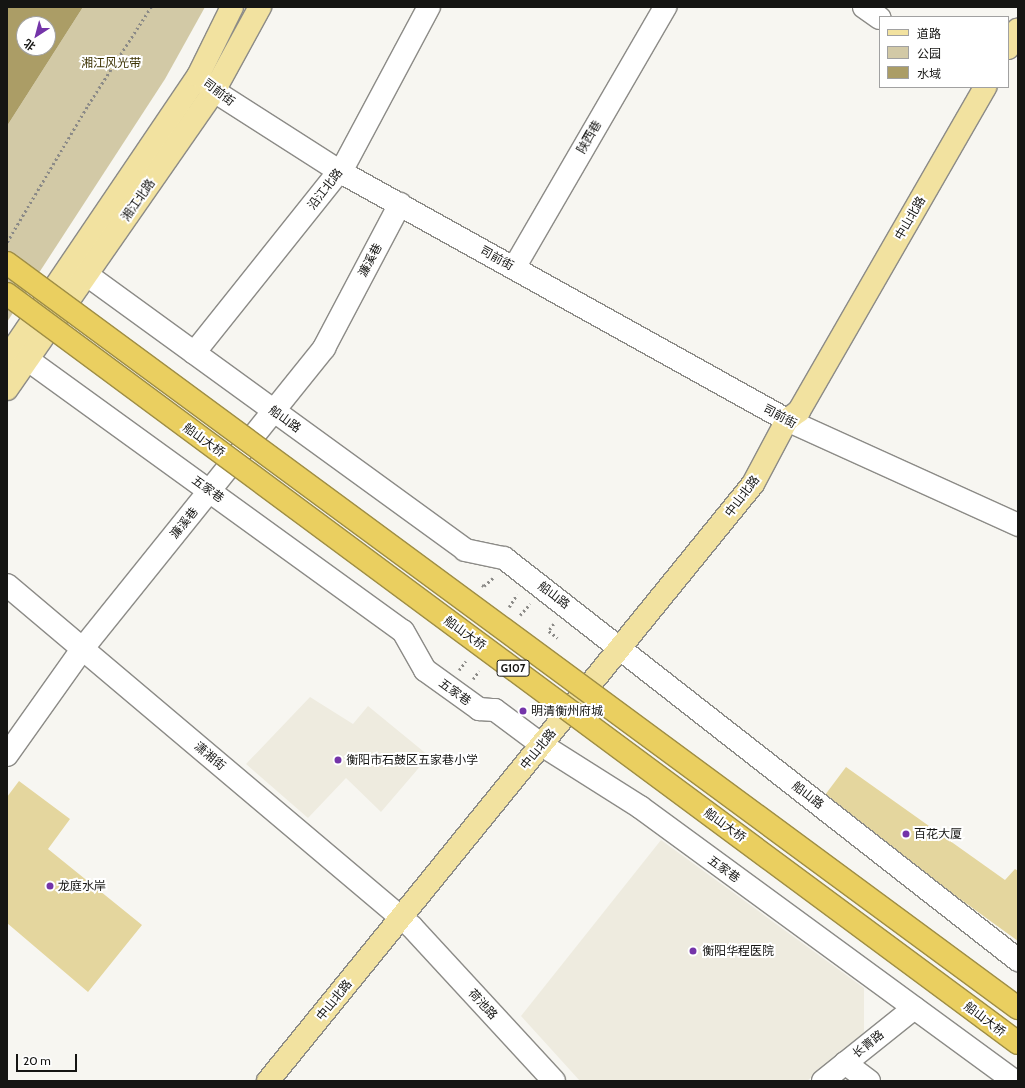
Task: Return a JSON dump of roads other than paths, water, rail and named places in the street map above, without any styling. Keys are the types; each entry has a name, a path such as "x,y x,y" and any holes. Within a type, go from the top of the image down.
{"highway":[{"name":"G107","path":"7,263 1018,1008"},
{"name":"船山大桥","path":"7,294 1018,1043"}],"main road":[{"name":"湘江北路","path":"78,268 198,76 232,7"},
{"name":"湘江北路","path":"7,389 15,356 78,268 217,86 260,7"},
{"path":"1009,46 1018,29"},
{"name":"中山北路","path":"288,1081 407,923 626,652 763,495 795,419 984,88"},
{"name":"中山北路","path":"268,1081 407,923"}],"street":[{"name":"沿江北路","path":"194,353 342,167 429,7"},
{"name":"陕西巷","path":"517,263 665,7"},
{"path":"864,7 879,17"},
{"name":"司前街","path":"198,76 217,86 400,204 517,263"},
{"name":"司前街","path":"342,167 795,419 1018,525"},
{"name":"濂溪巷","path":"7,755 83,648 324,348 400,204"},
{"name":"船山路","path":"78,268 465,550 504,558 1018,960"},
{"name":"五家巷","path":"15,356 210,490 403,631 425,670 479,709 495,710 548,749 640,807 1014,1081"},
{"name":"司前街","path":"795,419 1018,510"},
{"name":"潇湘街","path":"7,585 407,923"},
{"name":"荷池路","path":"407,923 554,1081"},
{"name":"长青路","path":"823,1081 914,1008"},
{"path":"845,1063 869,1081"}],"water":[{"path":"7,7 83,7 56,49 56,16 16,16 16,56 52,56 7,126"}],"place":[{"name":"明清衡州府城","path":"523,711"},
{"name":"衡阳市石鼓区五家巷小学","path":"338,760"},
{"name":"百花大厦","path":"906,834"},
{"name":"龙庭水岸","path":"50,886"},
{"name":"衡阳华程医院","path":"693,951"}],"park label":[{"name":"湘江风光带","path":"111,63"}]}
